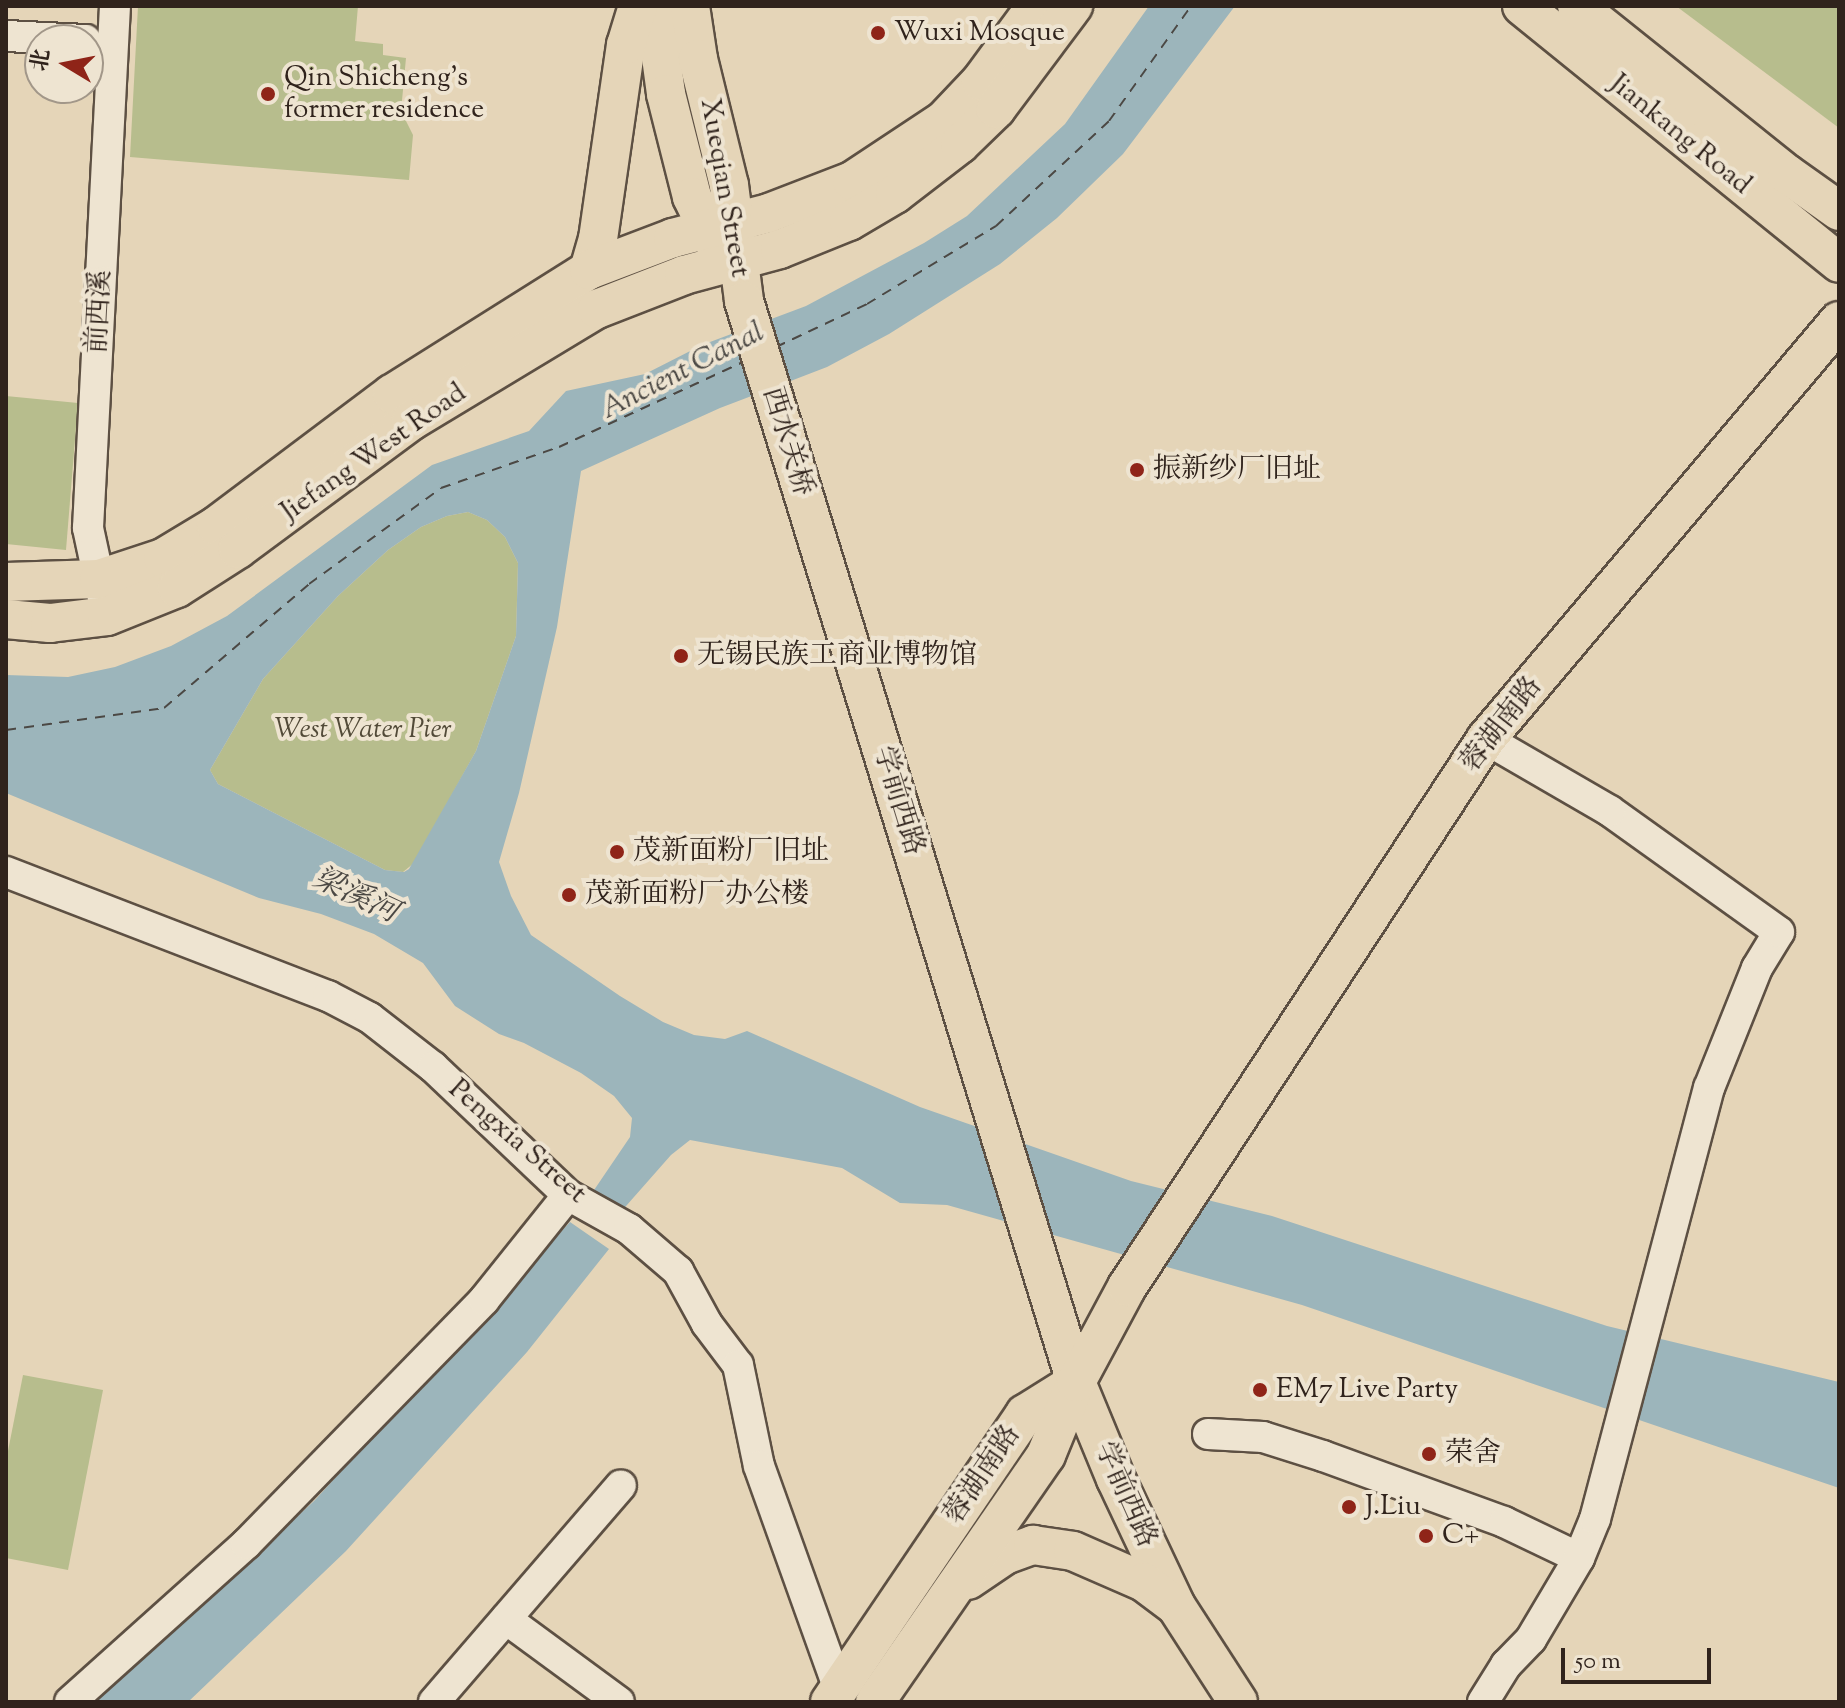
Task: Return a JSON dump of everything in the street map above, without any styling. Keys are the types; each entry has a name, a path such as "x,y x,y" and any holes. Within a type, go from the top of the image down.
{"main road":[{"path":"589,270 598,239 626,45 638,6"},
{"name":"Xueqian Street","path":"654,6 666,94 692,197 721,225"},
{"name":"Xueqian Street","path":"690,6 721,225 744,301"},
{"name":"Jiefang West Road","path":"6,582 99,579 163,558 216,526 392,394 589,270 852,181 944,120 1036,6"},
{"name":"Jiefang West Road","path":"6,619 50,623 107,616 177,588 238,549 411,421 597,309 684,275 780,249 849,221 895,194 960,144 996,109 1073,6"},
{"name":"Jiankang Road","path":"1522,6 1839,263"},
{"name":"Jiankang Road","path":"1577,6 1787,174 1839,211"},
{"name":"西水关桥","path":"744,301 815,536"},
{"name":"蓉湖南路","path":"875,1702 1046,1455 1076,1382 1127,1287 1486,739 1839,321"},
{"name":"学前西路","path":"815,536 1045,1273 1076,1382 1116,1479 1176,1606 1238,1702"},
{"name":"蓉湖南路","path":"842,1698 1025,1414 1076,1382"},
{"path":"956,1588 1005,1555 1033,1545 1073,1551 1144,1582 1176,1606"}],"street":[{"name":"前西溪","path":"104,26 115,6"},
{"name":"前西溪","path":"95,104 88,528 107,616"},
{"path":"1486,739 1610,811 1779,932 1757,968 1709,1088 1689,1154 1595,1519 1579,1558 1522,1653 1519,1671 1501,1702"},
{"name":"Pengxia Street","path":"6,872 328,996 370,1018 433,1067 568,1195 629,1229 678,1271 707,1324 738,1365 759,1466 842,1698"},
{"path":"70,1702 246,1544 484,1300 568,1195"},
{"path":"1208,1434 1263,1437 1323,1456 1504,1522 1579,1558"},
{"path":"434,1702 621,1485"},
{"path":"506,1619 619,1702"},
{"path":"1483,1702 1506,1665 1522,1653"}],"green space":[{"name":"Qin Shicheng’s former residence","path":"138,6 358,6 355,41 383,44 383,55 406,58 401,111 413,135 409,180 130,157"},
{"path":"1676,6 1839,6 1839,128"},
{"path":"6,396 78,403 66,550 6,544"},
{"name":"West Water Pier","path":"468,512 487,520 505,537 518,563 516,636 476,751 414,863 403,872 385,870 218,784 210,770 263,679 338,596 388,550 421,527 447,516"},
{"path":"23,1375 103,1390 68,1570 6,1558 6,1461"}],"water":[{"path":"1149,6 1235,6 1123,154 1057,218 1000,264 889,334 827,367 720,408 581,471 557,627 519,793 499,862 511,896 531,935 620,996 663,1022 694,1035 725,1039 747,1031 920,1107 1131,1181 1272,1216 1607,1326 1839,1382 1839,1488 1302,1305 947,1205 900,1203 842,1168 690,1140 671,1155 619,1214 590,1196 630,1137 632,1118 614,1096 581,1073 524,1043 499,1034 455,1006 423,963 374,934 321,914 259,898 6,793 6,675 68,677 115,667 171,646 227,616 432,465 529,431 566,391 645,374 702,345 806,306 924,243 967,216 1065,124","holes":["468,512 487,520 505,537 518,563 516,636 476,751 409,869 404,872 385,870 218,784 210,770 263,679 338,596 388,550 421,527 447,516"]},
{"path":"570,1222 609,1249 527,1352 346,1551 188,1702 95,1702 314,1501"}],"waterway":[{"path":"943,1570 1017,1460"}],"ferry route":[{"path":"776,347 867,304 996,226 1109,121 1191,6"},
{"path":"6,730 164,708 309,584 441,488 559,447 745,361"}],"place":[{"name":"Wuxi Mosque","path":"878,33"},
{"name":"Qin Shicheng’s former residence","path":"268,94"},
{"name":"振新纱厂旧址","path":"1137,470"},
{"name":"无锡民族工商业博物馆","path":"681,656"},
{"name":"茂新面粉厂旧址","path":"617,852"},
{"name":"茂新面粉厂办公楼","path":"569,895"},
{"name":"EM7 Live Party","path":"1260,1390"},
{"name":"荣舍","path":"1429,1454"},
{"name":"J.Liu","path":"1349,1507"},
{"name":"C+","path":"1426,1536"}],"water label":[{"name":"Ancient Canal","path":"683,372"},
{"name":"梁溪河","path":"355,897"}]}
